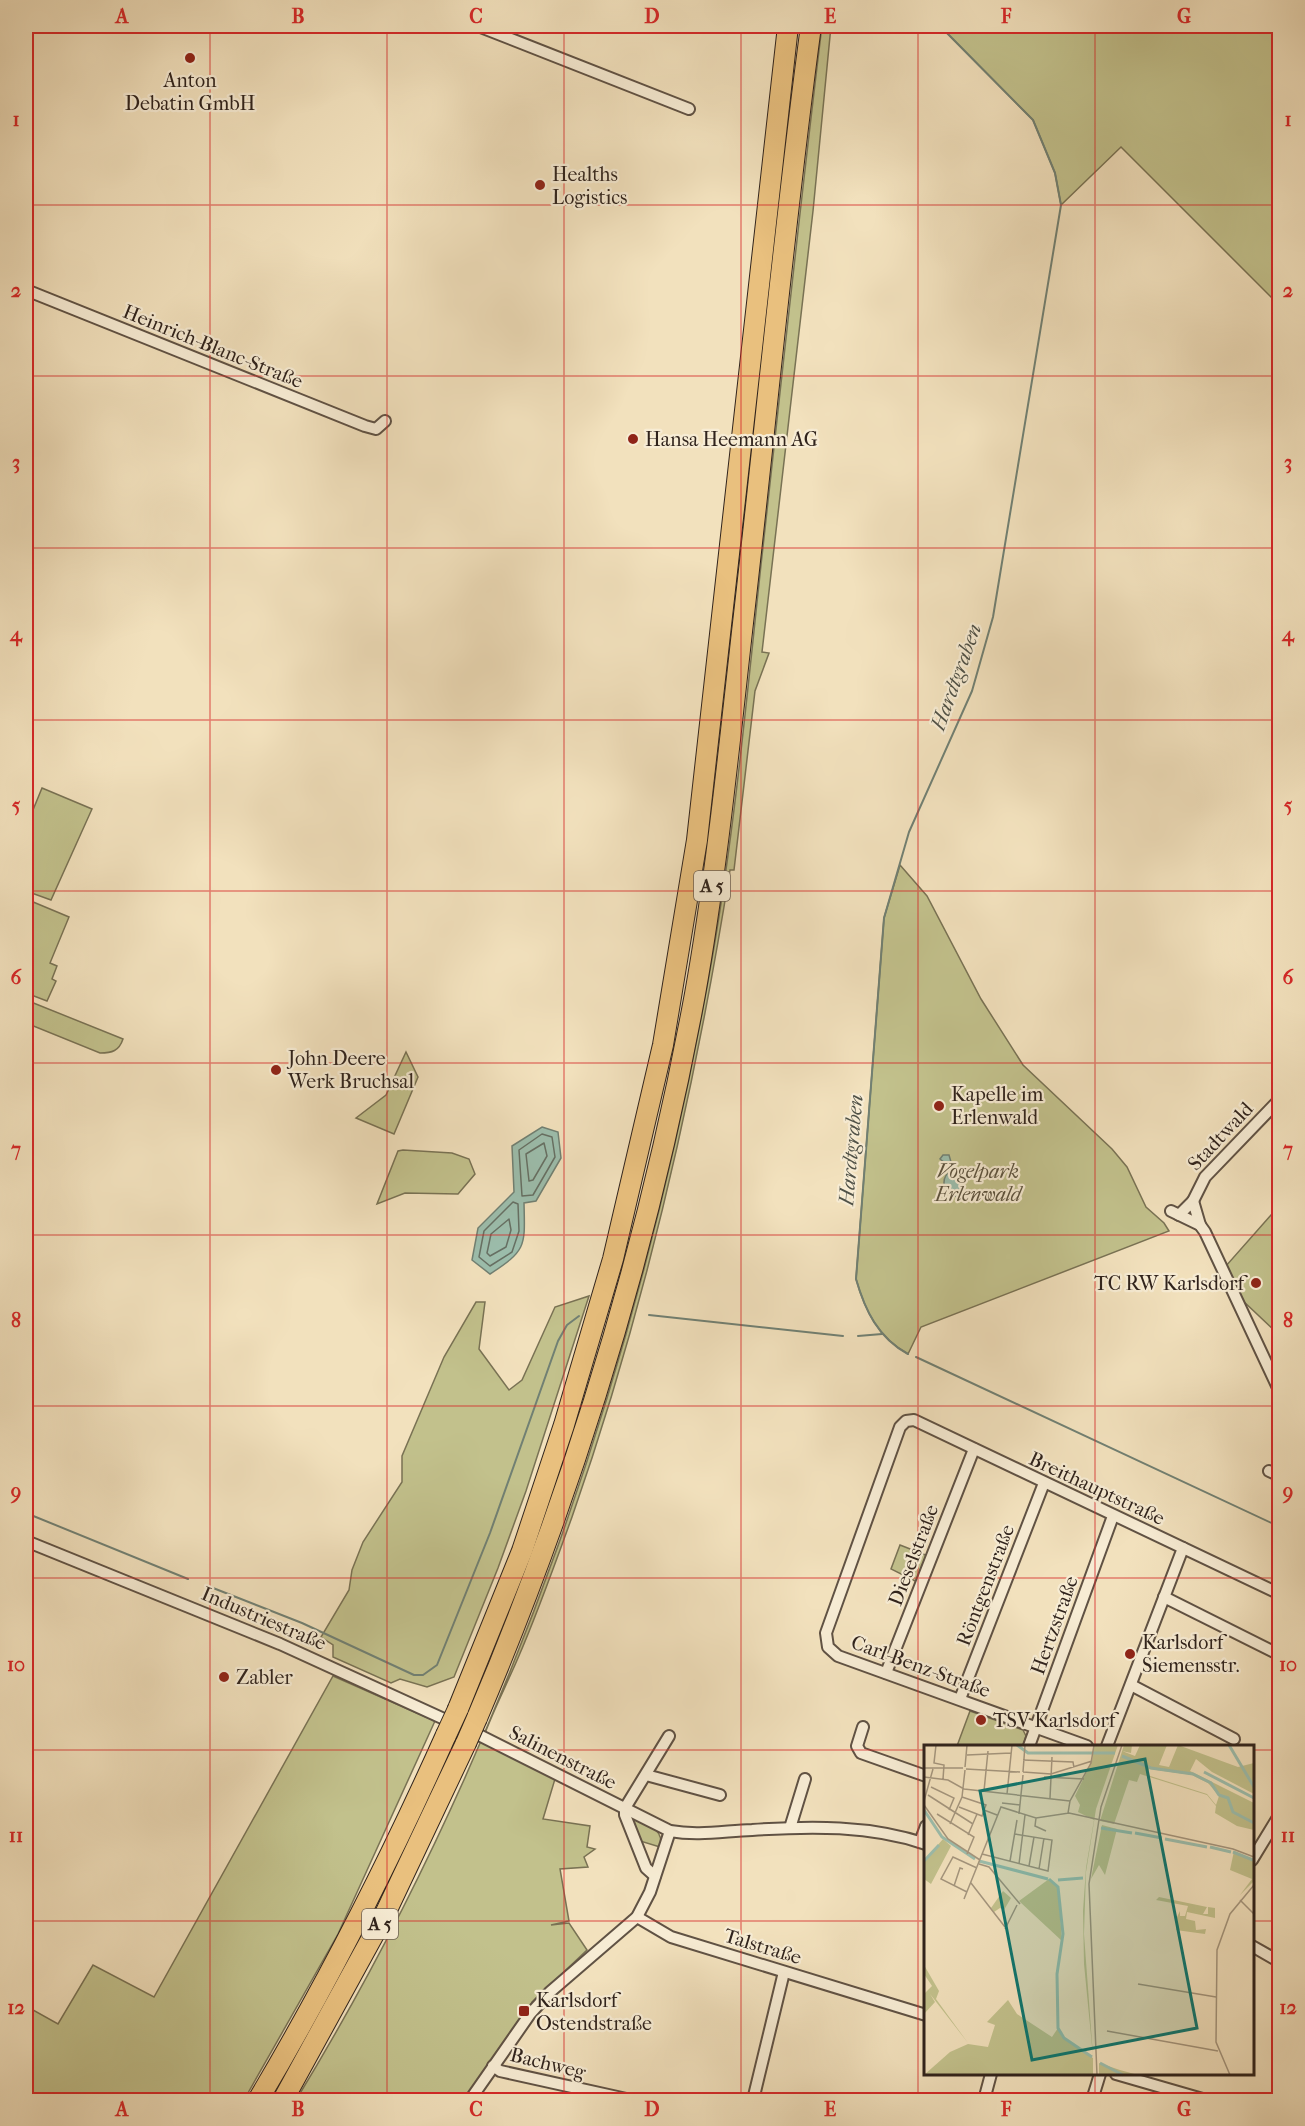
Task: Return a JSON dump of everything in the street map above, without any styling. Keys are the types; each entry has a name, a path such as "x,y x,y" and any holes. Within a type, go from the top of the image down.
{"highway":[{"name":"A 5","path":"258,2100 357,1923 458,1709 522,1551 572,1400 633,1184 665,1034 700,818 788,26"},
{"name":"A 5","path":"283,2100 370,1943 475,1740 477,1718 542,1555 600,1384 651,1199 684,1050 718,846 811,26"}],"street":[{"path":"478,26 689,109"},
{"name":"Heinrich-Blanc-Straße","path":"26,290 365,426 376,429 385,421"},
{"name":"Stadtwald","path":"1200,1225 1175,1213 1193,1201 1205,1177 1280,1099"},
{"name":"Stadtwald","path":"1193,1201 1200,1225 1280,1392"},
{"name":"Breithauptstraße","path":"900,1427 906,1421 914,1420 1280,1594"},
{"name":"Carl-Benz-Straße","path":"900,1427 826,1633 828,1647 838,1656 1084,1745"},
{"name":"Dieselstraße","path":"886,1673 974,1449"},
{"name":"Röntgenstraße","path":"960,1699 1044,1483"},
{"name":"Hertzstraße","path":"1029,1745 1113,1515"},
{"name":"Industriestraße","path":"26,1541 280,1644 475,1740"},
{"path":"1107,1745 1183,1548"},
{"path":"1164,1598 1280,1655"},
{"path":"1131,1685 1234,1739"},
{"path":"863,1727 857,1746 861,1753 924,1775"},
{"name":"Salinenstraße","path":"624,1809 669,1736"},
{"name":"Salinenstraße","path":"475,1740 670,1831 696,1834 790,1828 862,1830 923,1843"},
{"name":"Salinenstraße","path":"646,1775 720,1795"},
{"path":"790,1828 805,1779"},
{"path":"624,1809 646,1869 655,1876"},
{"path":"1254,1857 1280,1814"},
{"path":"470,2100 530,2014 550,1992 637,1917 655,1876 670,1831"},
{"name":"Talstraße","path":"637,1917 671,1937 924,2013"},
{"path":"1254,1947 1280,1962"},
{"path":"753,2100 784,1972"},
{"name":"Bachweg","path":"493,2066 500,2071 631,2100"},
{"path":"984,2100 990,2075"},
{"path":"1092,2100 1099,2075"},
{"path":"1123,2075 1206,2100"}],"green space":[{"path":"822,26 831,26 813,211 762,652 769,653 755,691 734,870 730,870 701,1034 666,1197 623,1358 599,1438 553,1570 482,1741 555,1779 543,1819 590,1826 587,1847 595,1849 584,1857 588,1867 560,1869 569,1921 551,1925 569,1923 587,1950 532,2002 530,2014 470,2100 296,2100 372,1968 440,1831 502,1690 558,1546 606,1400 648,1252 684,1103 713,953 728,857"},
{"path":"940,26 1279,26 1279,305 1121,147 1061,205 1055,173 1033,120"},
{"path":"42,788 92,809 51,900 26,891 26,827"},
{"name":"Vogelpark Erlenwald","path":"900,865 927,896 981,999 1023,1065 1112,1149 1127,1167 1146,1207 1164,1223 1169,1231 921,1327 908,1354 888,1340 874,1322 856,1279 884,918"},
{"path":"26,899 69,917 50,963 57,966 52,979 56,981 47,1001 26,993"},
{"path":"26,1000 123,1039 114,1050 100,1053 26,1023"},
{"path":"406,1052 418,1077 394,1134 356,1118 386,1095"},
{"path":"398,1151 452,1153 469,1159 475,1174 458,1194 405,1193 377,1204"},
{"name":"TC RW Karlsdorf","path":"1279,1206 1280,1332 1278,1334 1240,1298 1225,1267"},
{"path":"589,1296 526,1491 454,1677 427,1687 400,1679 391,1683 333,1657 333,1645 321,1637 349,1590 352,1570 363,1542 402,1482 402,1456 444,1357 476,1302 485,1302 479,1349 509,1390 522,1380 555,1307"},
{"path":"900,1545 928,1556 917,1582 891,1569"},
{"path":"333,1676 435,1721 338,1934 244,2100 26,2100 26,2006 58,2024 93,1965 154,1997"},
{"name":"TSV Karlsdorf","path":"970,1711 1023,1730 1026,1736 1023,1745 957,1745"},
{"path":"631,1818 657,1831 660,1835 660,1847 640,1841"}],"water":[{"path":"542,1127 558,1132 561,1158 536,1201 524,1203 524,1229 521,1246 511,1259 490,1274 472,1260 478,1228 514,1192 512,1146"},
{"path":"943,1155 949,1155 955,1176 964,1186 959,1197 950,1194 945,1188 944,1180 949,1172 946,1164 940,1159"}],"waterway":[{"name":"Hardtgraben","path":"908,1354 888,1340 874,1322 856,1279 884,918 909,832 972,691 993,617 1061,205 1055,173 1033,120 940,26"},
{"path":"649,1315 843,1336"},
{"path":"208,1586 302,1623 414,1675 423,1675 437,1665 490,1533 558,1341 567,1325 579,1316"},
{"path":"858,1336 882,1334"},
{"name":"Hardtgraben","path":"916,1357 1280,1527"},
{"path":"26,1513 188,1579"},
{"path":"26,2089 42,2100"}],"place":[{"name":"Anton Debatin GmbH","path":"190,58"},
{"name":"Healths Logistics","path":"540,185"},
{"name":"Hansa Heemann AG","path":"633,439"},
{"name":"John Deere Werk Bruchsal","path":"276,1070"},
{"name":"Kapelle im Erlenwald","path":"939,1106"},
{"name":"TC RW Karlsdorf","path":"1256,1283"},
{"name":"Karlsdorf Siemensstr.","path":"1130,1654"},
{"name":"Zabler","path":"224,1677"},
{"name":"TSV Karlsdorf","path":"981,1720"},
{"name":"Karlsdorf Ostendstraße","path":"524,2011"}]}
